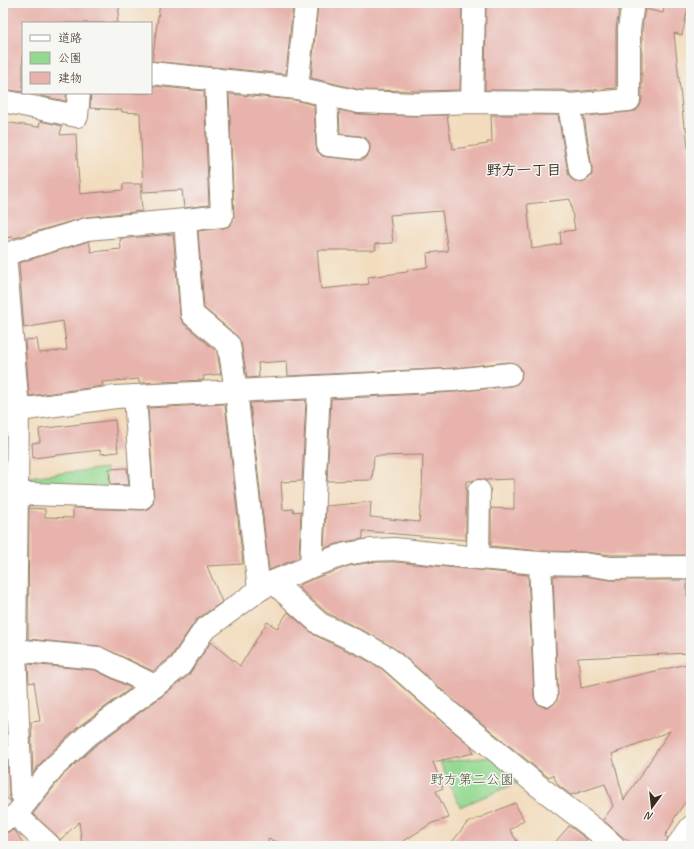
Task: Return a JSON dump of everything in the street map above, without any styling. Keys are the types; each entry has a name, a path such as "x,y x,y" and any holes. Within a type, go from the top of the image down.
{"street":[{"path":"298,88 306,3"},
{"path":"472,102 474,3"},
{"path":"152,73 298,88 359,102 417,104 472,102 563,102 569,105 629,100 629,29 633,3"},
{"path":"16,812 20,793 9,650 10,411 4,254 87,229 222,216 216,79"},
{"path":"3,101 78,116 78,94"},
{"path":"326,94 328,145 358,148"},
{"path":"569,105 580,170"},
{"path":"185,220 192,314 229,345 266,586 320,624 369,647 389,659 450,713 614,846"},
{"path":"10,411 135,396 454,380 510,374"},
{"path":"311,566 319,387"},
{"path":"10,494 142,498 135,396"},
{"path":"478,558 479,491"},
{"path":"16,812 53,768 87,736 180,666 204,630 266,586 311,566 346,554 371,550 394,549 540,563 585,564 611,568 691,566"},
{"path":"540,563 546,695"},
{"path":"9,650 98,658 155,686"},
{"path":"16,812 50,846"},
{"path":"677,846 691,827"}],"green space":[{"path":"106,468 108,493 20,491 20,478"},
{"name":"野方第二公園","path":"491,757 519,782 460,807 440,762"}],"building":[{"path":"3,3 120,3 117,22 22,22 22,92 3,89"},
{"path":"160,3 293,3 286,74 152,61"},
{"path":"318,3 462,3 460,90 361,90 311,78"},
{"path":"486,3 620,3 616,29 616,88 571,92 563,90 485,90"},
{"path":"665,3 689,3 682,35 674,33 684,127 686,127 691,169 691,268 689,269 691,305 691,555 612,555 585,552 541,551 491,546 491,508 514,509 514,479 479,479 466,481 466,540 363,531 363,539 344,542 324,548 326,506 371,502 370,517 419,522 422,496 423,455 374,456 372,480 327,481 331,399 455,392 511,386 517,384 521,379 522,372 520,367 515,363 509,362 453,368 288,376 287,361 258,363 259,377 247,378 241,343 237,336 204,308 198,231 224,228 229,226 233,221 229,94 295,100 314,105 317,151 322,156 357,160 363,160 368,156 370,143 366,138 360,136 340,134 339,110 359,114 417,116 447,115 453,149 488,144 487,142 492,142 491,115 558,115 570,178 575,182 582,182 592,175 584,116 636,111 640,106 642,100 642,30 645,9 663,13","holes":["570,199 575,230 560,232 561,244 532,249 527,204","442,211 448,251 427,253 428,267 407,270 407,272 368,277 369,284 321,289 317,250 376,250 375,244 393,243 390,215"]},
{"path":"152,86 204,91 209,205 184,208 182,190 143,192 140,113 90,108 91,94 152,94"},
{"path":"41,94 66,94 66,101 41,96"},
{"path":"40,121 62,126 60,135 76,134 80,194 123,190 123,184 140,184 142,211 86,217 14,238 3,238 3,122 39,127"},
{"path":"173,234 181,319 184,324 217,352 221,374 203,376 204,380 139,383 139,379 102,382 103,386 29,396 25,340 37,339 39,353 67,350 63,321 24,328 19,263 89,241 91,252 121,249 120,239"},
{"path":"306,400 302,481 281,482 283,510 293,509 294,512 301,511 299,558 269,570 250,403"},
{"path":"225,404 243,564 207,566 222,602 196,620 171,657 153,671 99,646 28,639 29,508 45,509 45,517 73,518 73,508 148,509 153,504 154,497 148,408"},
{"path":"115,420 118,452 101,454 100,450 33,458 32,443 40,442 39,429"},
{"path":"127,468 129,485 110,484 109,469"},
{"path":"372,562 394,562 528,575 534,696 536,702 541,706 546,707 553,705 557,700 558,694 553,576 584,576 611,580 687,580 687,596 691,596 691,653 578,658 581,688 691,663 691,794 673,820 674,821 665,836 668,838 665,846 636,846 624,838 603,820 613,806 605,784 571,795 558,785 553,775 548,777 544,774 458,704 397,650 374,636 327,613 298,587 301,584 349,566","holes":["670,731 624,800 612,754"]},
{"path":"288,612 314,635 363,658 382,669 471,746 474,753 433,762 443,788 436,791 449,818 432,823 396,846 380,846 367,843 366,845 329,840 327,846 291,846 268,839 268,846 82,846 79,822 60,840 33,814 62,776 95,746 188,676 211,642 240,666 267,622 277,628"},
{"path":"28,664 95,670 131,688 78,727 44,759 33,774 31,722 40,721 34,682 29,683"},
{"path":"3,725 6,725 9,794 11,802 3,794"},
{"path":"515,803 524,820 510,830 520,846 449,846 467,823"},
{"path":"569,826 587,839 581,846 552,846"},
{"path":"14,830 25,846 3,846 3,833"}],"district":[{"name":"野方一丁目","path":"524,170"}]}
